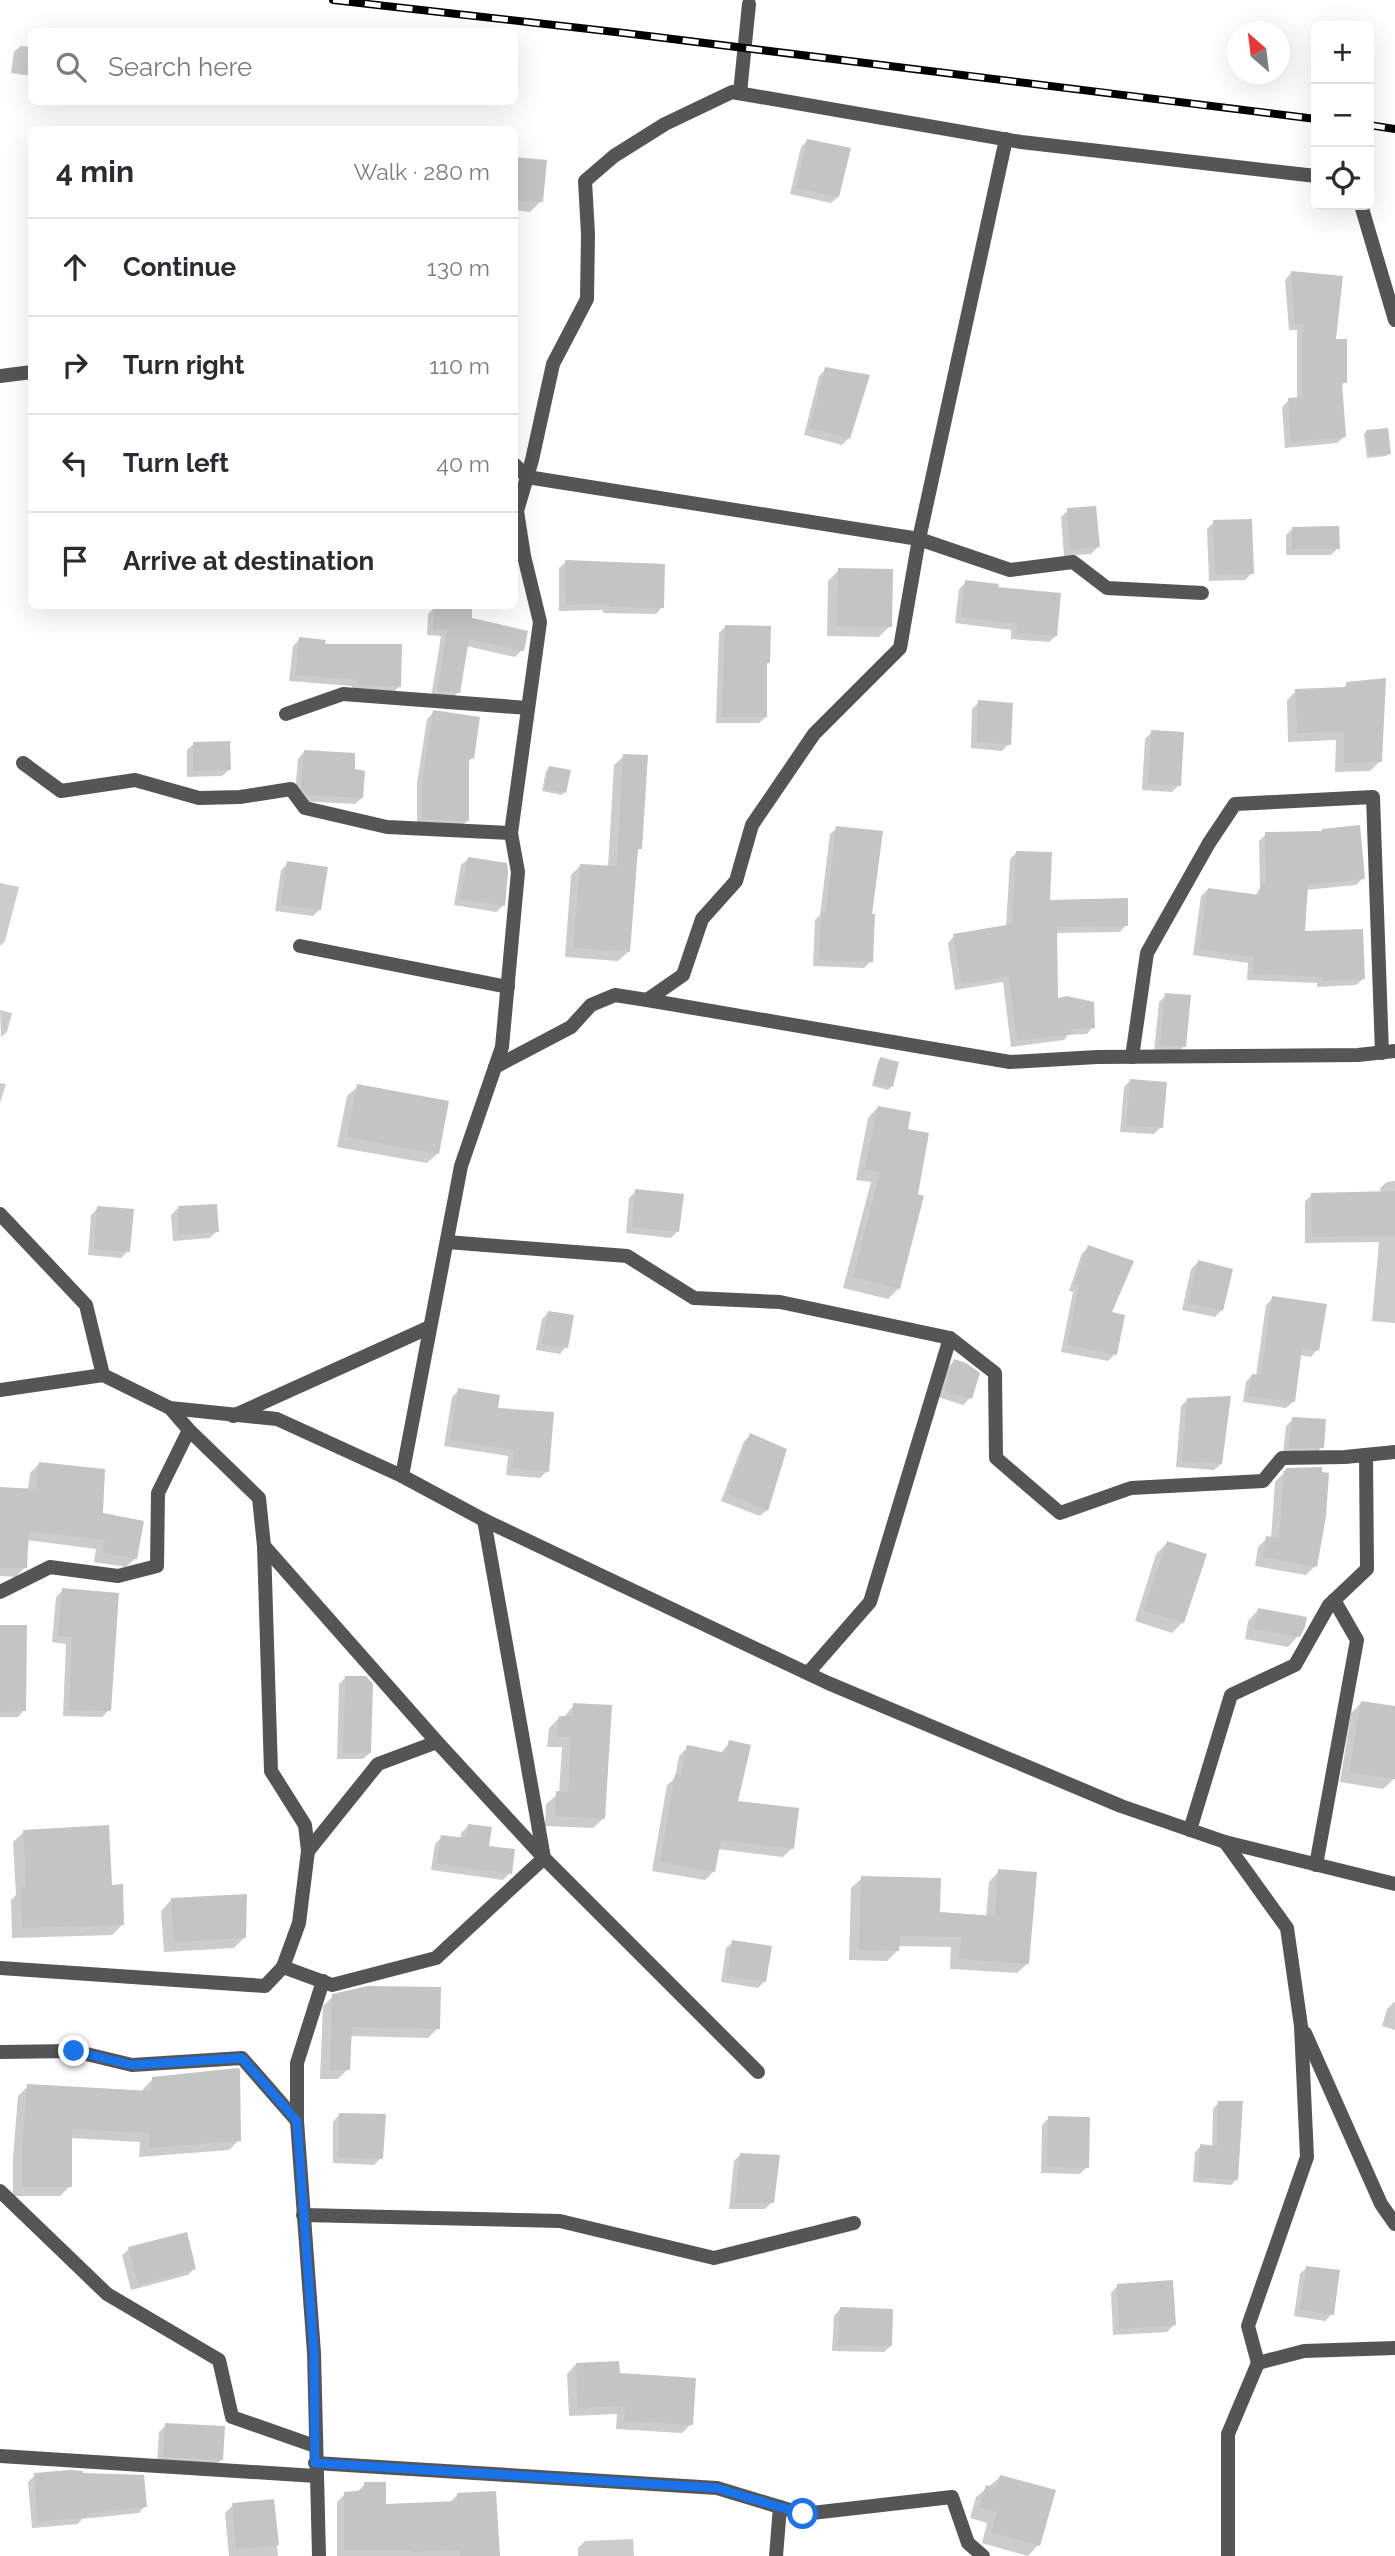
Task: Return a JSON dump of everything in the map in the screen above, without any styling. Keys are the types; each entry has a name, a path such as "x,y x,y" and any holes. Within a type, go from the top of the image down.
{"street":[{"path":"740,93 749,4"},
{"path":"518,508 553,364 587,299 588,233 585,181 614,156 665,124 732,92 1006,139 1311,175"},
{"path":"647,1000 683,975 702,919 736,881 752,825 814,734 900,648 919,539 1006,139"},
{"path":"1362,210 1395,320"},
{"path":"0,376 28,372"},
{"path":"518,468 527,477 919,539 1010,569 1073,562 1107,588 1202,593"},
{"path":"402,1476 461,1167 502,1047 518,872 510,833 540,622 518,517"},
{"path":"286,714 344,694 528,708"},
{"path":"23,763 61,792 135,779 199,798 240,797 291,789 306,808 387,827 510,833"},
{"path":"495,1067 571,1027 591,1005 615,995 1010,1062 1132,1057 1358,1055 1389,1052 1373,797 1235,804 1209,843 1147,953 1132,1057"},
{"path":"300,946 508,987"},
{"path":"0,1214 86,1305 103,1375"},
{"path":"447,1242 627,1256 694,1298 780,1302 950,1338 995,1373 996,1458 1060,1513 1131,1488 1263,1481 1282,1458 1395,1452"},
{"path":"232,1416 430,1327"},
{"path":"808,1673 870,1602 950,1338"},
{"path":"0,1390 103,1375 170,1408 277,1419 402,1476 484,1520 808,1673 1121,1806 1225,1842 1395,1884"},
{"path":"0,1968 265,1986 283,1967 299,1923 308,1852 305,1825 271,1772 264,1546 259,1498 170,1408"},
{"path":"0,1592 50,1566 118,1576 157,1566 158,1493 189,1430"},
{"path":"1191,1830 1231,1695 1295,1665 1329,1605 1367,1569 1366,1455"},
{"path":"484,1520 544,1858"},
{"path":"264,1546 437,1742 544,1858 758,2072"},
{"path":"1316,1865 1357,1640 1334,1600"},
{"path":"308,1852 378,1764 437,1742"},
{"path":"1225,1842 1287,1928 1301,2026 1307,2157 1248,2326 1258,2362 1227,2434 1228,2556"},
{"path":"283,1967 332,1985 436,1958 544,1858"},
{"path":"319,2556 314,2353 297,2121 297,2063 323,1981"},
{"path":"1301,2026 1381,2204 1395,2224"},
{"path":"0,2052 74,2051 132,2065 242,2058 297,2121"},
{"path":"0,2191 107,2294 219,2360 232,2417 315,2446"},
{"path":"303,2215 560,2221 714,2258 854,2223"},
{"path":"1258,2362 1304,2351 1395,2348"},
{"path":"0,2456 717,2488 803,2514 952,2497 968,2543 983,2556"},
{"path":"776,2556 780,2507"}],"building":[{"path":"807,139 851,148 839,197 796,188"},
{"path":"518,157 547,160 543,202 518,200"},
{"path":"1291,271 1343,276 1336,339 1347,339 1347,383 1342,383 1346,437 1291,442 1288,398 1303,397 1303,324 1295,324"},
{"path":"825,367 870,375 850,439 810,428"},
{"path":"1388,428 1391,454 1369,456 1366,430"},
{"path":"1096,506 1100,547 1070,550 1067,508"},
{"path":"1252,519 1254,574 1215,575 1213,520"},
{"path":"1339,526 1340,549 1292,549 1292,527"},
{"path":"565,560 665,564 664,608 609,607 609,604 566,605"},
{"path":"838,568 893,569 892,627 837,626"},
{"path":"965,580 999,584 998,587 1061,593 1057,636 1016,633 1017,624 961,617"},
{"path":"434,609 472,609 472,618 528,631 524,651 469,639 460,693 437,691 447,630 433,629"},
{"path":"725,625 771,626 770,663 767,663 767,717 722,717"},
{"path":"299,637 326,640 325,644 402,644 401,687 358,685 358,680 295,675"},
{"path":"1386,678 1382,762 1344,763 1344,732 1297,733 1295,689 1346,687 1346,682"},
{"path":"978,700 1013,703 1011,745 977,742"},
{"path":"433,710 480,717 474,759 469,758 469,821 423,819 423,775"},
{"path":"1151,730 1184,732 1181,786 1148,784"},
{"path":"230,741 231,770 193,771 193,742"},
{"path":"304,750 355,753 355,769 365,771 363,798 307,795 301,787"},
{"path":"623,754 648,755 642,849 638,849 630,952 573,948 580,864 617,866"},
{"path":"549,766 571,770 566,793 544,789"},
{"path":"1360,825 1365,879 1308,885 1305,931 1363,929 1365,979 1323,981 1323,977 1253,974 1254,957 1199,949 1208,888 1260,895 1261,884 1266,884 1265,832 1322,831"},
{"path":"836,826 883,831 872,914 875,914 873,962 819,960 821,912 826,912"},
{"path":"1016,851 1052,852 1050,900 1128,898 1128,926 1057,927 1058,998 1067,996 1094,1002 1095,1028 1071,1029 1072,1034 1017,1041 1009,976 961,984 953,934 1012,924"},
{"path":"468,857 507,863 505,906 460,899"},
{"path":"287,861 328,867 321,910 281,905"},
{"path":"1165,993 1191,995 1186,1047 1160,1045"},
{"path":"880,1057 899,1062 893,1087 874,1083"},
{"path":"1130,1079 1167,1082 1163,1128 1126,1125"},
{"path":"357,1084 449,1101 439,1154 347,1137"},
{"path":"878,1106 911,1112 908,1129 929,1133 918,1194 924,1196 900,1289 853,1277 880,1172 865,1169"},
{"path":"635,1189 684,1194 679,1232 632,1227"},
{"path":"1395,1191 1395,1236 1312,1237 1311,1193"},
{"path":"217,1204 219,1232 179,1235 178,1206"},
{"path":"97,1206 134,1209 130,1252 94,1249"},
{"path":"1088,1245 1134,1261 1112,1312 1125,1315 1117,1355 1067,1345 1079,1285 1075,1284"},
{"path":"1198,1260 1233,1269 1223,1311 1188,1303"},
{"path":"1272,1296 1327,1304 1319,1351 1302,1348 1295,1402 1248,1396 1252,1374 1261,1375"},
{"path":"548,1311 574,1315 568,1348 542,1344"},
{"path":"954,1359 966,1363 980,1373 972,1399 944,1391"},
{"path":"458,1388 500,1395 498,1408 554,1412 549,1472 512,1468 514,1450 450,1440"},
{"path":"1231,1396 1222,1464 1182,1461 1187,1398"},
{"path":"1292,1417 1326,1419 1324,1448 1289,1448"},
{"path":"750,1433 787,1449 768,1511 727,1494"},
{"path":"39,1462 105,1469 103,1513 144,1521 137,1559 103,1553 105,1540 29,1531 27,1568 0,1568 0,1487 36,1489"},
{"path":"1322,1467 1322,1472 1329,1473 1326,1516 1317,1567 1263,1557 1266,1536 1279,1538 1284,1471 1287,1468"},
{"path":"1167,1541 1207,1554 1184,1623 1144,1611"},
{"path":"62,1588 119,1593 111,1711 69,1710 72,1637 58,1636"},
{"path":"1258,1608 1307,1617 1300,1637 1254,1629"},
{"path":"0,1625 27,1625 26,1711 0,1712"},
{"path":"345,1676 366,1676 373,1684 371,1753 343,1753"},
{"path":"1361,1701 1395,1706 1395,1779 1349,1772"},
{"path":"573,1703 612,1705 605,1819 555,1816 556,1791 568,1792 571,1737 557,1737 559,1716 573,1716"},
{"path":"729,1740 751,1745 738,1801 799,1808 794,1849 721,1840 715,1872 660,1862 675,1774 681,1775 687,1745 726,1753"},
{"path":"468,1824 492,1827 489,1846 515,1849 512,1874 437,1864 441,1835 466,1838"},
{"path":"109,1825 112,1885 123,1884 124,1925 22,1928 21,1887 26,1887 23,1830"},
{"path":"998,1869 1037,1872 1029,1964 959,1959 961,1937 900,1936 899,1951 859,1950 861,1876 941,1878 940,1912 995,1916"},
{"path":"247,1894 246,1938 174,1942 171,1898"},
{"path":"732,1940 772,1946 766,1982 727,1976"},
{"path":"368,1986 441,1987 440,2029 352,2027 350,2070 330,2070 332,1994"},
{"path":"238,2068 241,2141 149,2148 149,2133 72,2129 72,2187 22,2187 27,2084 151,2091 152,2077"},
{"path":"1218,2101 1243,2101 1238,2180 1198,2177 1200,2144 1217,2146"},
{"path":"339,2113 386,2114 383,2159 339,2157"},
{"path":"1048,2116 1090,2117 1089,2168 1047,2167"},
{"path":"740,2153 780,2155 774,2203 735,2203"},
{"path":"187,2232 196,2269 138,2285 128,2247"},
{"path":"1306,2266 1340,2270 1334,2315 1300,2310"},
{"path":"1173,2280 1176,2325 1119,2329 1117,2284"},
{"path":"840,2307 893,2309 892,2346 838,2345"},
{"path":"619,2361 620,2373 696,2378 693,2425 624,2421 625,2406 577,2408 576,2363"},
{"path":"165,2423 225,2426 223,2460 163,2457"},
{"path":"70,2470 83,2473 144,2475 147,2507 38,2522 34,2473"},
{"path":"1000,2475 1056,2490 1040,2546 991,2532 997,2512 979,2507 986,2485 996,2488"},
{"path":"364,2482 386,2482 386,2504 457,2501 457,2493 496,2491 500,2556 460,2556 460,2550 344,2550 344,2492 364,2490"},
{"path":"274,2499 279,2545 236,2549 232,2503"}],"railway":[{"path":"333,0 624,33 1311,118"},
{"path":"1374,126 1395,129"}],"route":[{"path":"74,2051 132,2065 242,2058 297,2121 314,2353 315,2463 717,2488 803,2514"}]}
